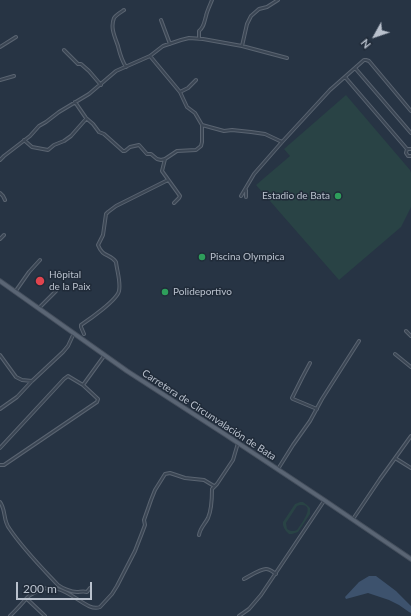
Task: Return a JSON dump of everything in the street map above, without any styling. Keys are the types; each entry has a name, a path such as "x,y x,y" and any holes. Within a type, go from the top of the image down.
{"main road":[{"name":"Carretera de Circunvalación de Bata","path":"0,281 151,388 278,469 411,559"}],"street":[{"path":"199,38 199,31 205,23 212,0"},
{"path":"242,46 247,24 251,16 259,9 267,7 277,0"},
{"path":"124,10 114,18 113,34 118,45 120,56 126,67"},
{"path":"161,20 170,44"},
{"path":"1,45 16,37"},
{"path":"0,160 30,136 38,126 89,94 116,71 150,56 161,47 189,38 199,38 242,46 287,58"},
{"path":"64,50 75,62 81,64 89,71 101,85"},
{"path":"75,102 86,118 99,132 104,134 123,151 130,147 139,145 147,154 151,154 157,160 165,159 177,151 196,150 202,142 202,125 195,113 187,107 180,92 150,56"},
{"path":"241,196 254,174 282,142 330,90 364,60 369,61 411,111"},
{"path":"355,68 411,133"},
{"path":"0,80 14,76"},
{"path":"345,77 407,150 406,154 411,156"},
{"path":"180,92 185,90 196,80"},
{"path":"24,140 32,147 48,150 71,136 86,118"},
{"path":"202,125 224,131 232,130 265,134 282,142"},
{"path":"407,150 411,149"},
{"path":"165,159 161,170 180,196 174,203"},
{"path":"84,334 81,327 82,325 111,302 119,293 120,287 116,262 114,259 104,254 98,244 103,235 106,214 116,206 168,180"},
{"path":"246,189 246,197"},
{"path":"0,193 5,200"},
{"path":"0,239 4,235"},
{"path":"15,292 29,272 40,260"},
{"path":"38,308 56,291"},
{"path":"406,332 411,336"},
{"path":"0,409 17,397 63,352 74,334"},
{"path":"278,469 317,410 322,399 359,341"},
{"path":"395,354 411,367"},
{"path":"0,355 16,377 22,380 32,381"},
{"path":"83,385 104,356"},
{"path":"310,364 292,398 317,410"},
{"path":"0,448 68,376 97,396 97,402 4,465 0,466"},
{"path":"353,519 380,478 411,436"},
{"path":"199,535 201,528 208,517 212,489 218,483 233,460 238,443"},
{"path":"395,458 411,468"},
{"path":"10,616 30,595 47,587 66,592 94,608 100,607 117,586 135,551 145,525 144,520 151,500 155,490 165,474 170,472 185,478 201,480 214,486"},
{"path":"239,616 256,601 276,574 324,500"},
{"path":"0,502 3,507 9,529 23,547 58,585 78,592 87,592 90,588"},
{"path":"244,579 266,569 276,574"},
{"path":"27,599 45,616"}],"green space":[{"name":"Estadio de Bata","path":"346,95 410,170 411,207 401,227 339,280 256,185 290,156 284,149"},
{"path":"303,502 310,508 310,514 298,532 289,534 284,528 283,522 295,504","holes":["297,506 305,506 308,511 297,530 292,531 287,529 286,523"]}],"water":[{"path":"369,576 376,576 396,591 411,606 411,613 389,600 368,593 346,599 345,597 359,582"}],"place":[{"name":"Estadio de Bata","path":"338,196"},
{"name":"Piscina Olympica","path":"202,257"},
{"name":"Hôpital de la Paix","path":"40,281"},
{"name":"Polideportivo","path":"165,292"}]}
